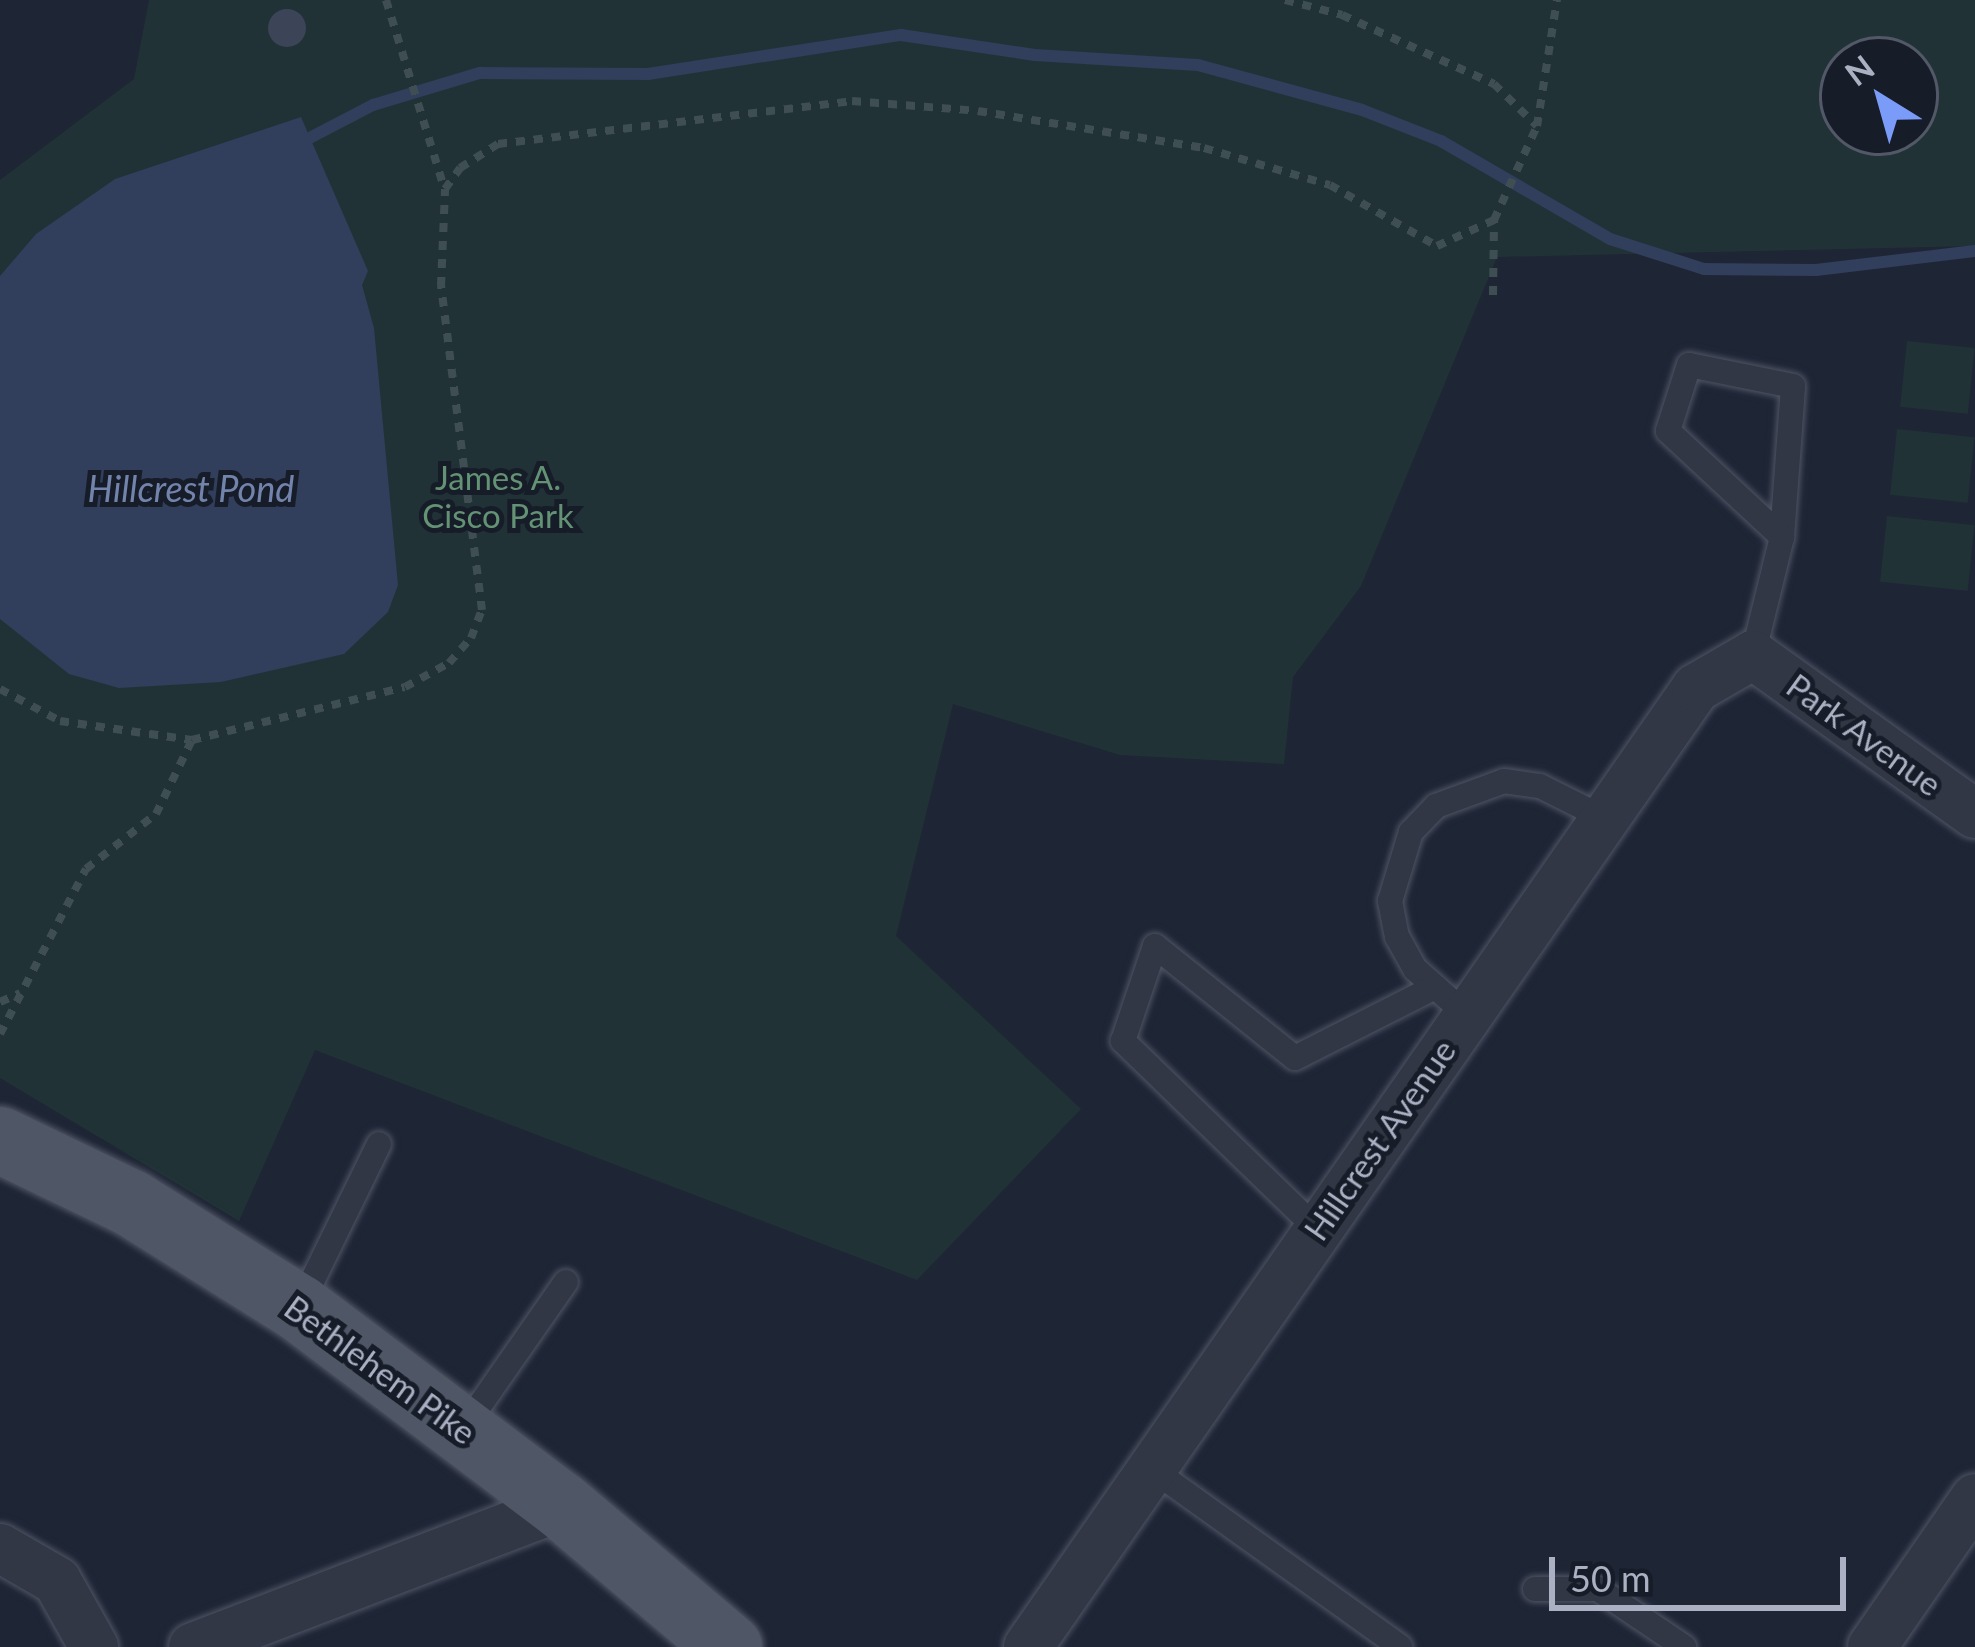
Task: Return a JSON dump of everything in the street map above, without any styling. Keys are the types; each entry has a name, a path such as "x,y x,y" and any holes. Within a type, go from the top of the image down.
{"main road":[{"name":"Bethlehem Pike","path":"0,1140 131,1203 298,1308 562,1505 729,1647"}],"street":[{"name":"Park Avenue","path":"1753,655 1975,814"},
{"name":"Hillcrest Avenue","path":"1028,1647 1318,1230 1451,1001 1604,818 1696,688 1753,655"},
{"path":"1872,1647 1975,1498"},
{"path":"193,1647 562,1505"},
{"path":"0,1548 57,1581 94,1647"}],"lane":[{"path":"1753,655 1782,537 1793,386 1688,365 1668,430 1782,537"},
{"path":"1318,1230 1123,1041 1154,946 1294,1058 1451,1001 1397,937 1390,901 1411,832 1436,806 1504,781 1540,786 1604,818"},
{"path":"298,1308 379,1144"},
{"path":"462,1430 566,1282"},
{"path":"1149,1467 1400,1647"},
{"path":"1534,1589 1598,1589 1684,1647"}],"path":[{"path":"0,689 60,721 192,740 405,687 449,662 471,638 482,610 441,286 445,189 386,0"},
{"path":"1285,0 1342,14 1494,84 1537,126"},
{"path":"1492,295 1494,220 1537,126 1557,0"},
{"path":"445,189 460,168 520,137 851,101 979,111 1204,148 1330,185 1437,246 1494,220"},
{"path":"0,1034 86,869 155,814 192,740"},
{"path":"0,1003 22,992"}],"green space":[{"name":"James A. Cisco Park","path":"149,0 1975,0 1975,246 1497,257 1361,586 1293,677 1284,764 1120,755 953,704 896,936 1081,1109 917,1280 315,1050 239,1221 0,1078 0,180 134,79"},
{"path":"1907,341 1975,348 1968,414 1900,407"},
{"path":"1897,429 1975,437 1968,503 1890,495"},
{"path":"1887,516 1975,525 1968,591 1880,582"}],"water":[{"name":"Hillcrest Pond","path":"301,117 368,271 362,285 374,328 398,585 388,612 344,654 221,682 119,688 69,674 0,619 0,276 36,234 115,179"}],"building":[{"path":"287,9 301,14 306,28 301,42 287,47 273,42 268,28 273,14"}],"waterway":[{"path":"298,144 373,105 480,73 648,74 901,35 1035,55 1198,65 1362,110 1441,141 1610,239 1704,269 1816,270 1975,251"}]}
